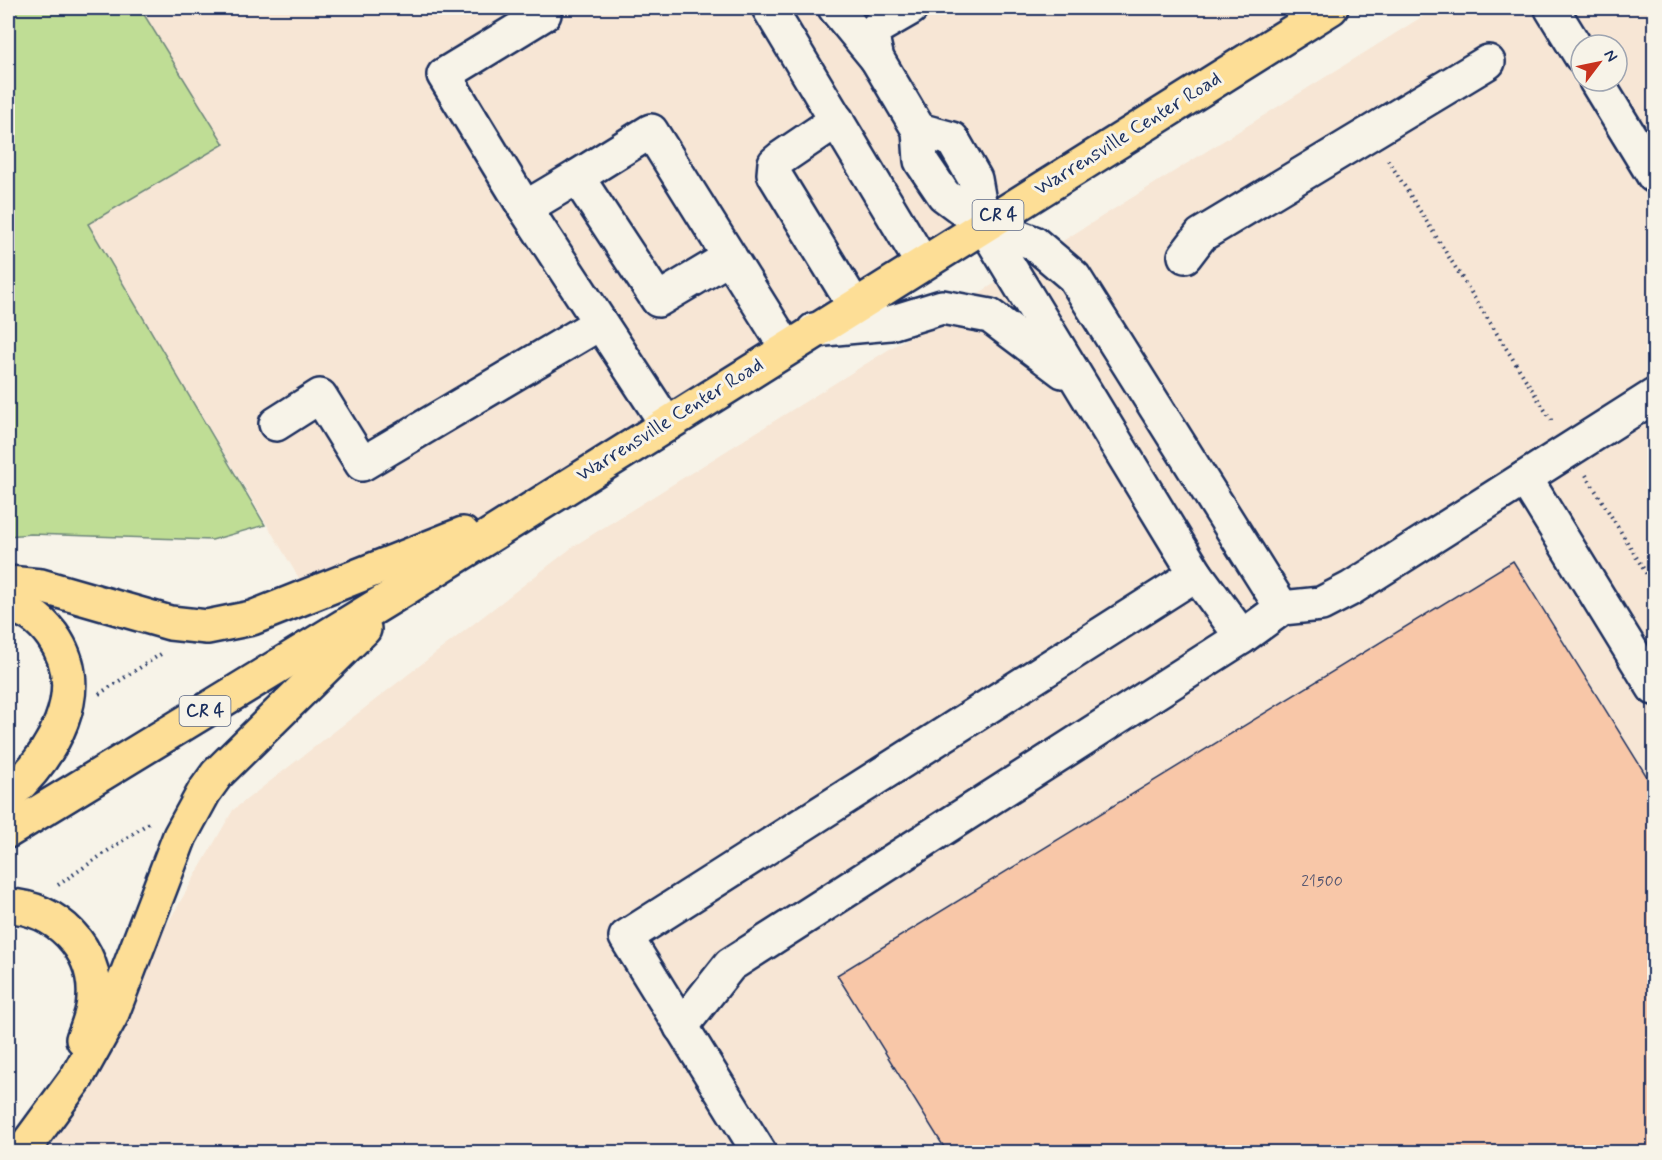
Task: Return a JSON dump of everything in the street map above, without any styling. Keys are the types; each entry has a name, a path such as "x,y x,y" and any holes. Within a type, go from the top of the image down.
{"main road":[{"name":"Warrensville Center Road","path":"8,831 403,590 786,347 1331,8"},
{"path":"8,583 41,586 170,623 207,627 252,618 531,507"},
{"path":"28,1143 77,1077 111,1016 180,836 204,792 217,774 403,590"},
{"path":"8,606 27,611 39,619 60,646 68,675 68,703 55,740 8,796"},
{"path":"8,906 44,912 68,932 86,958 94,987 94,1000 88,1025 28,1143"}],"lane":[{"path":"769,8 922,263"},
{"path":"835,8 877,59 919,130 921,161 944,195 983,224 1034,243 1074,277 1282,608"},
{"path":"877,59 872,37 878,27 911,8"},
{"path":"1551,8 1569,37"},
{"path":"544,14 444,75 525,208 666,423"},
{"path":"1185,256 1201,235 1488,62"},
{"path":"1603,93 1654,176"},
{"path":"837,120 775,163 774,174 854,305"},
{"path":"525,208 651,131 786,347"},
{"path":"577,177 658,300 730,257"},
{"path":"983,224 1196,574 1242,637"},
{"path":"814,330 890,323 942,307 990,316 1080,385"},
{"path":"276,424 320,396 362,465 600,323"},
{"path":"681,1027 730,965 1242,637 1282,608 1322,604 1350,589 1654,396"},
{"path":"1525,478 1654,688"},
{"path":"759,1152 626,937 1196,574"}],"path":[{"path":"1386,157 1554,424"},
{"path":"1584,472 1654,586"},
{"path":"98,695 165,651"},
{"path":"55,887 157,817"}],"shaded area":[{"path":"140,8 1331,8 531,507 309,595 87,224 224,144"},
{"path":"1436,8 1654,8 1654,1152 36,1152 233,810 574,546"}],"green space":[{"path":"8,8 140,8 224,144 88,224 265,525 212,540 31,534 8,536"}],"building":[{"path":"1513,561 1654,788 1654,1152 947,1152 837,975"}]}
